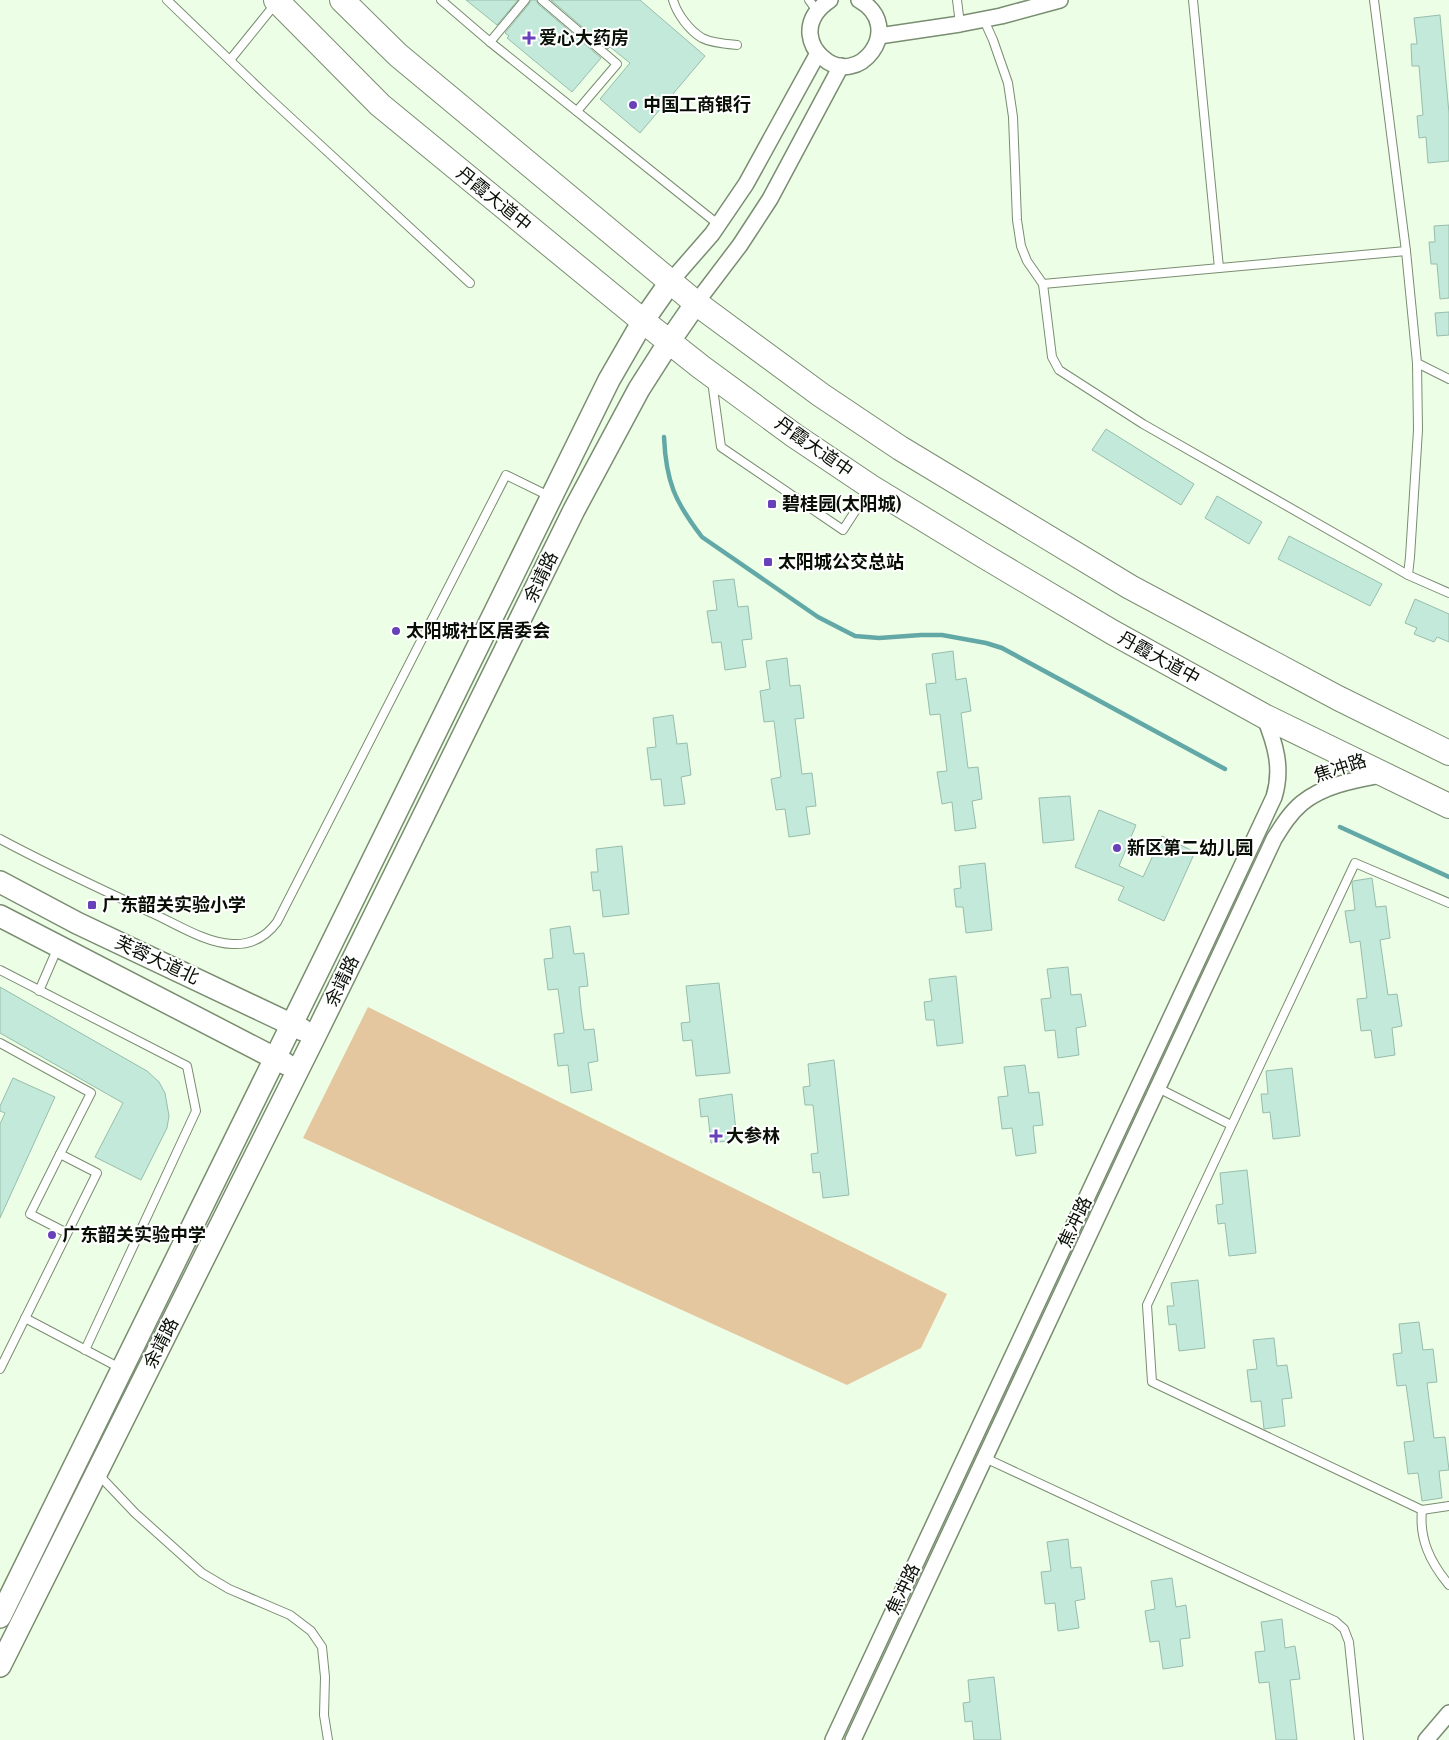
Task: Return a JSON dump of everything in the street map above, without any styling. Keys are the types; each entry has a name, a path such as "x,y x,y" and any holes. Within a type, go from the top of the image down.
{"main road":[{"path":"342,0 398,55 696,303 821,396 900,448 1130,587 1338,698 1449,753"},
{"name":"丹霞大道中","path":"277,1 380,105 669,342 795,436 871,487 1095,622 1264,716 1381,775 1449,806"},
{"name":"余靖路","path":"0,1617 609,380 643,321 671,281"},
{"name":"余靖路","path":"0,1666 315,1036 574,510 639,389 696,303"},
{"name":"芙蓉大道北","path":"0,882 77,922 315,1036"},
{"name":"芙蓉大道北","path":"0,916 297,1070"}],"street":[{"path":"830,0 813,6 810,28 813,46 818,53 832,64 841,66 858,64 866,59 877,44 879,36 874,5 859,0"},
{"path":"879,36 984,20 1060,0"},
{"path":"671,281 719,224 746,184 818,53"},
{"path":"696,303 740,245 770,199 841,66"},
{"name":"焦冲路","path":"834,1740 1274,797 1278,784 1279,770 1272,734 1264,716"},
{"name":"焦冲路","path":"853,1740 1274,839 1302,802 1325,789 1381,775"},
{"path":"1426,1740 1449,1713"}],"lane":[{"path":"167,0 470,283"},
{"path":"441,0 490,42 719,224"},
{"path":"490,42 525,0"},
{"path":"542,0 617,64 577,111"},
{"path":"673,0 687,25 702,38 737,46"},
{"path":"957,0 960,24"},
{"path":"1193,0 1219,268"},
{"path":"1374,0 1406,251 1417,363 1418,430 1408,574"},
{"path":"230,60 277,1"},
{"path":"984,20 1008,83 1013,117 1017,220 1021,246 1027,261 1043,284 1052,357 1059,370 1143,424 1408,574 1449,593"},
{"path":"1043,284 1406,251"},
{"path":"1417,363 1449,379"},
{"path":"711,374 721,447 843,530 871,487"},
{"path":"0,839 94,886 208,938 230,944 245,944 258,940 270,932 278,922 506,475 551,497"},
{"path":"1449,904 1355,863 1146,1305 1152,1382 1422,1510 1449,1506"},
{"path":"39,990 58,946"},
{"path":"0,970 187,1066 196,1111 85,1350"},
{"path":"0,1043 91,1093 30,1214 67,1233"},
{"path":"1158,1088 1232,1125"},
{"path":"0,1369 97,1173 60,1154"},
{"path":"25,1318 122,1369"},
{"path":"985,1458 1335,1621 1344,1629 1349,1642 1359,1740"},
{"path":"96,1473 134,1513 202,1572 229,1589 290,1615 311,1631 322,1647 325,1676 324,1715 328,1740"},
{"path":"1422,1510 1422,1538 1430,1557 1449,1585"}],"shaded area":[{"path":"368,1007 947,1294 921,1348 847,1385 303,1138"}],"building":[{"path":"466,0 518,0 497,25"},
{"path":"531,0 536,0 538,4 601,58 572,92 507,38 509,36 505,33"},
{"path":"551,0 640,0 705,56 640,133 600,99 630,63 610,47 608,49"},
{"path":"1440,15 1449,113 1449,161 1428,163 1426,137 1419,138 1417,116 1423,115 1419,66 1412,66 1411,44 1417,44 1414,18"},
{"path":"1449,225 1449,298 1440,299 1437,264 1431,264 1429,242 1435,242 1434,226"},
{"path":"1449,312 1449,335 1437,336 1435,313"},
{"path":"1106,429 1194,484 1181,505 1092,450"},
{"path":"1217,496 1262,522 1249,544 1205,518"},
{"path":"1289,536 1382,584 1370,606 1278,559"},
{"path":"734,579 738,607 748,606 752,639 742,640 746,667 725,670 721,642 712,643 707,611 717,610 713,581"},
{"path":"1415,599 1449,614 1449,642 1437,637 1434,642 1414,634 1417,628 1405,623"},
{"path":"953,651 956,680 966,678 971,711 961,713 968,768 978,767 982,799 972,801 976,828 955,831 952,802 942,804 937,772 947,771 940,714 930,715 926,684 936,683 932,654"},
{"path":"787,658 790,686 800,685 804,718 795,719 802,774 812,773 816,806 806,807 810,834 789,837 785,809 776,810 771,779 781,777 774,721 764,722 760,691 770,689 766,661"},
{"path":"673,715 677,744 687,743 691,775 681,777 685,804 664,806 661,779 651,780 647,748 656,747 653,718"},
{"path":"1070,796 1074,840 1043,843 1039,798"},
{"path":"1099,810 1136,825 1119,866 1143,877 1162,836 1195,852 1164,921 1118,900 1124,887 1075,867"},
{"path":"622,846 629,914 603,917 600,890 593,891 591,872 598,872 596,849"},
{"path":"985,863 992,930 966,933 963,907 956,907 954,889 961,888 959,866"},
{"path":"1372,878 1376,907 1386,906 1390,938 1380,940 1388,995 1397,994 1402,1026 1392,1028 1395,1055 1375,1058 1371,1030 1361,1031 1357,999 1367,998 1360,941 1350,943 1345,911 1355,910 1353,881"},
{"path":"570,926 574,954 584,953 588,986 579,987 581,1008 584,1030 594,1029 598,1061 588,1063 592,1090 571,1093 568,1065 558,1066 554,1034 564,1033 558,989 548,990 544,959 553,958 550,929"},
{"path":"1068,967 1071,995 1081,994 1086,1026 1076,1028 1079,1055 1058,1058 1055,1030 1045,1031 1041,999 1051,998 1047,969"},
{"path":"956,976 963,1043 937,1046 934,1020 926,1020 924,1002 932,1001 929,979"},
{"path":"719,983 730,1073 696,1076 692,1040 683,1041 681,1023 690,1022 686,986"},
{"path":"0,987 147,1071 159,1082 165,1093 169,1116 167,1128 141,1180 95,1157 123,1103 0,1033"},
{"path":"834,1060 849,1195 823,1198 820,1172 813,1173 811,1154 818,1153 813,1105 805,1105 803,1087 810,1086 808,1064"},
{"path":"1025,1065 1029,1093 1039,1092 1043,1125 1033,1126 1036,1153 1016,1156 1012,1128 1002,1129 998,1097 1008,1096 1004,1067"},
{"path":"1292,1068 1300,1136 1273,1139 1270,1112 1263,1113 1261,1094 1268,1094 1266,1071"},
{"path":"13,1078 55,1097 0,1218 0,1124 5,1113 0,1111 0,1106"},
{"path":"732,1094 737,1140 711,1143 708,1116 701,1117 699,1099"},
{"path":"1247,1170 1256,1253 1229,1256 1225,1223 1218,1224 1216,1205 1223,1204 1220,1173"},
{"path":"1198,1280 1205,1348 1179,1351 1176,1324 1169,1325 1167,1306 1174,1306 1171,1283"},
{"path":"1419,1322 1423,1350 1433,1349 1437,1382 1427,1383 1434,1438 1445,1437 1449,1470 1439,1471 1442,1498 1422,1501 1418,1473 1408,1474 1404,1442 1414,1441 1406,1385 1397,1386 1393,1354 1402,1353 1399,1324"},
{"path":"1274,1338 1277,1366 1287,1365 1292,1398 1282,1399 1285,1426 1264,1429 1261,1401 1251,1402 1247,1370 1257,1369 1253,1340"},
{"path":"1068,1539 1071,1568 1081,1567 1085,1599 1075,1601 1079,1628 1058,1631 1055,1603 1045,1604 1041,1572 1051,1571 1047,1542"},
{"path":"1172,1578 1176,1607 1186,1605 1190,1638 1180,1639 1183,1666 1163,1669 1159,1641 1150,1642 1145,1611 1155,1609 1151,1581"},
{"path":"1282,1619 1285,1648 1295,1646 1300,1679 1290,1680 1297,1740 1276,1740 1269,1682 1259,1683 1255,1652 1265,1651 1261,1622"},
{"path":"994,1677 1001,1740 974,1740 972,1721 965,1722 963,1703 970,1702 968,1680"}],"waterway":[{"path":"664,437 667,467 674,491 685,513 702,537 818,617 855,636 879,638 942,635 1002,648 1225,769"},
{"path":"1340,827 1449,877"}],"place":[{"name":"爱心大药房","path":"529,38"},
{"name":"中国工商银行","path":"633,105"},
{"name":"碧桂园(太阳城)","path":"772,504"},
{"name":"太阳城公交总站","path":"768,562"},
{"name":"太阳城社区居委会","path":"396,631"},
{"name":"新区第二幼儿园","path":"1117,848"},
{"name":"广东韶关实验小学","path":"92,905"},
{"name":"大参林","path":"716,1136"},
{"name":"广东韶关实验中学","path":"52,1235"}]}
